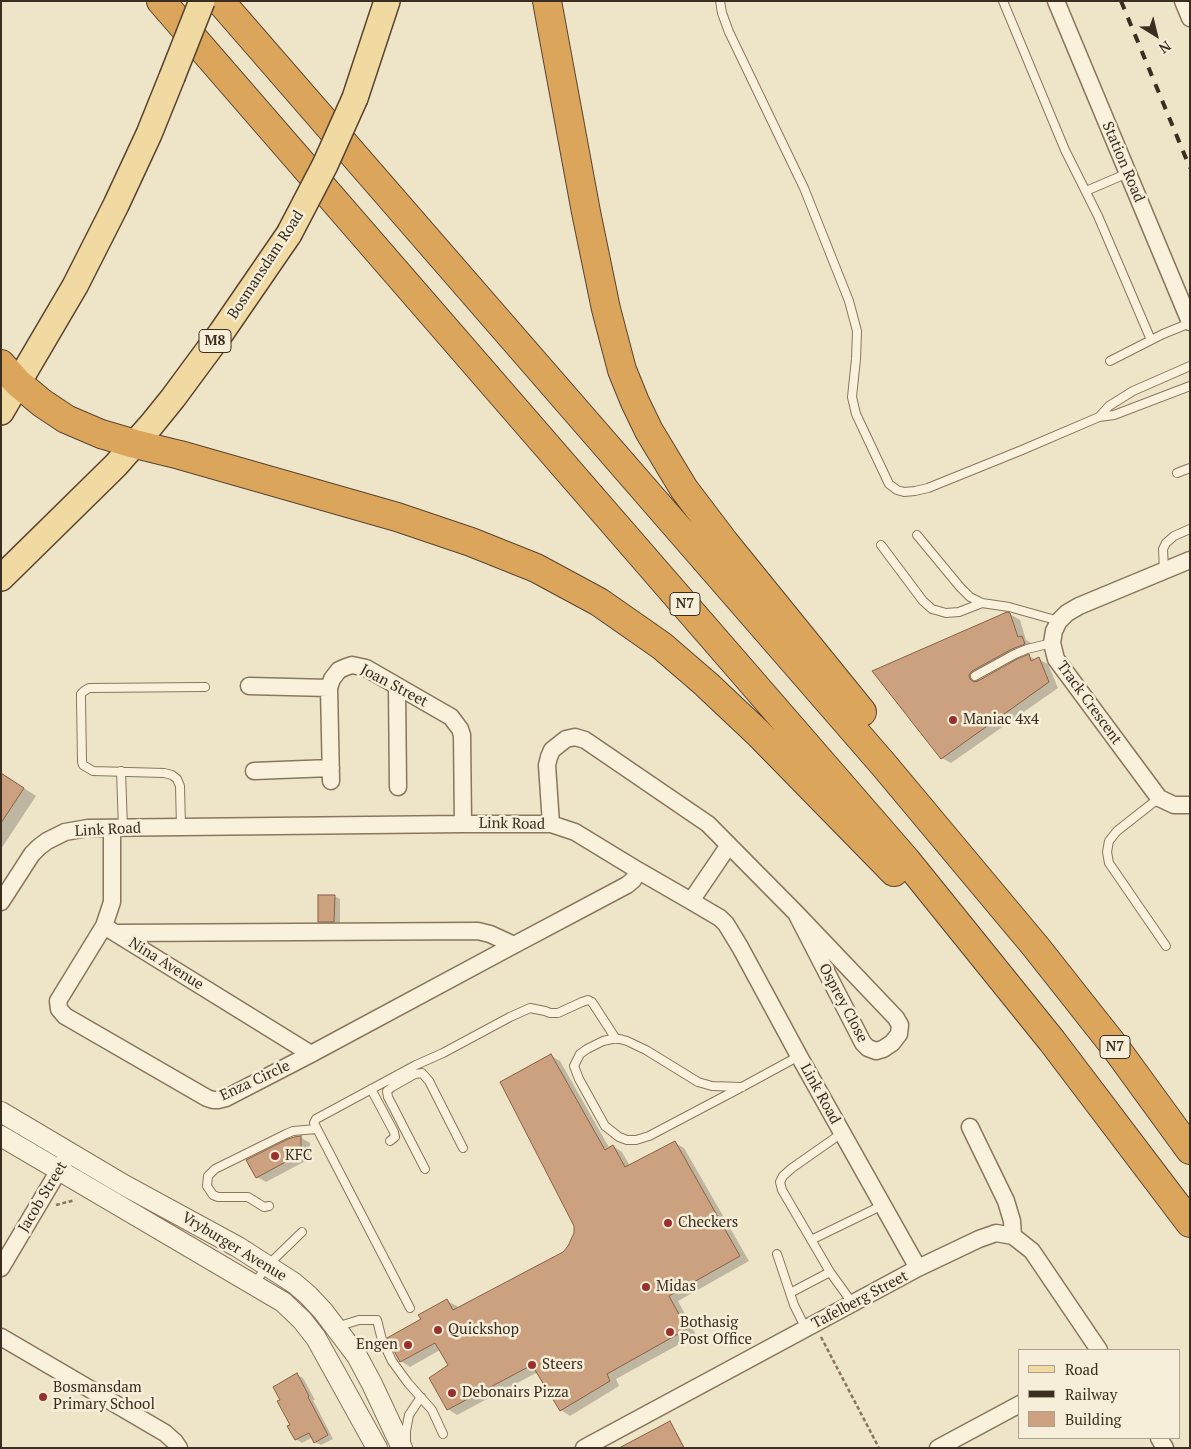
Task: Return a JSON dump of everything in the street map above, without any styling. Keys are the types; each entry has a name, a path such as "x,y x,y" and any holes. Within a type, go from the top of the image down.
{"highway":[{"name":"N7","path":"161,1 854,799 1052,1040 1190,1223"},
{"name":"N7","path":"220,1 883,764 1036,947 1115,1047 1190,1150"},
{"path":"547,1 606,310 622,370 649,431 684,489 725,544 1027,917 1036,947"},
{"path":"10,374 42,402 66,419 101,434 347,502 425,526 536,568 599,602 662,646 706,684 758,733 948,926 963,938 975,944"}],"main road":[{"path":"1,412 10,374 75,286 116,205 149,134 202,1"},
{"name":"Bosmansdam Road","path":"1,578 81,501 135,444 184,384 289,234 324,166 355,98 387,1"}],"street":[{"name":"Station Road","path":"1056,1 1190,323"},
{"path":"1183,1 1190,18"},
{"path":"1060,620 1079,606 1190,560"},
{"name":"Track Crescent","path":"1060,620 1054,631 1052,643 1056,659 1159,798"},
{"name":"Joan Street","path":"329,688 335,675 346,666 352,665 366,668 451,718 460,729 462,735 463,824"},
{"path":"249,686 329,688 331,774 254,771"},
{"path":"397,687 398,787"},
{"name":"Osprey Close","path":"551,824 548,757 557,744 566,739 585,740 708,824 796,913 896,1018 900,1025 898,1034 892,1043 876,1051 868,1048 863,1043 796,913"},
{"path":"1159,798 1174,805 1190,805"},
{"name":"Link Road","path":"1,902 32,854 47,841 65,832 88,828 551,824 575,832 720,918 730,930 918,1268"},
{"path":"117,828 111,930 478,931 490,934 514,945"},
{"path":"692,901 728,845"},
{"name":"Enza Circle","path":"111,930 58,1001 59,1009 66,1016 213,1100 226,1098 627,886 640,871"},
{"name":"Nina Avenue","path":"111,930 311,1054"},
{"name":"Vryburger Avenue","path":"1,1112 65,1161 283,1302 302,1320 316,1338 377,1448"},
{"path":"970,1128 1006,1201 1012,1221 1013,1236 1032,1251 1098,1349"},
{"name":"Vryburger Avenue","path":"1,1136 124,1185 238,1247 294,1283 308,1295 336,1327 357,1356 402,1448"},
{"name":"Jacob Street","path":"1,1268 65,1161"},
{"name":"Tafelberg Street","path":"591,1446 918,1268 996,1233 1013,1236"},
{"path":"1,1337 165,1433 179,1448"},
{"path":"938,1448 1018,1405"}],"lane":[{"path":"720,1 729,32 804,188 849,301 857,331 852,397 856,414 889,484 896,490 904,492 928,488 1099,417 1121,413 1190,386"},
{"path":"1003,1 1065,150 1098,216 1151,340"},
{"path":"1086,191 1128,173"},
{"path":"1110,360 1190,323"},
{"path":"1099,417 1109,406 1133,391 1190,366"},
{"path":"1177,473 1190,468"},
{"path":"1164,571 1163,549 1166,543 1174,536 1190,529"},
{"path":"917,536 960,587 970,596 982,603 1008,607 1060,620"},
{"path":"881,545 923,601 932,609 946,613 958,612 982,603"},
{"path":"975,676 1015,654 1052,643"},
{"path":"181,827 180,786 177,779 172,775 164,772 92,771 83,764 81,698 84,691 89,688 205,687"},
{"path":"117,828 121,771"},
{"path":"1159,798 1117,831 1109,841 1107,852 1109,863 1166,946"},
{"path":"410,1308 314,1123 316,1119 416,1065 530,1008 558,1013 588,1000 592,1002 616,1039"},
{"path":"742,1088 712,1086 698,1082 627,1040 603,1041 580,1054 574,1066 579,1079 605,1126 619,1137 627,1140 636,1140 649,1136 742,1088 799,1056"},
{"path":"424,1168 388,1097 387,1091 415,1074 422,1073 429,1081 463,1148"},
{"path":"371,1089 394,1132 394,1138 390,1141"},
{"path":"269,1206 264,1207 248,1197 218,1197 213,1195 207,1186 208,1176 215,1169 292,1131 317,1129"},
{"path":"842,1133 792,1168 783,1176 780,1182 782,1190 830,1272 853,1304"},
{"path":"811,1240 883,1205"},
{"path":"253,1284 302,1232"},
{"path":"777,1254 794,1305 810,1327"},
{"path":"790,1293 830,1272"},
{"path":"336,1327 359,1320 377,1320 382,1340 392,1361 408,1383 432,1410 442,1434"},
{"path":"407,1448 407,1423 409,1416 421,1397"}],"path":[{"path":"49,1206 77,1200"},
{"path":"810,1327 879,1448"}],"building":[{"name":"Maniac 4x4","path":"1007,612 1010,613 1018,637 1022,636 1025,644 972,671 969,675 970,679 974,682 978,681 1029,654 1031,661 1039,657 1049,682 941,759 872,671"},
{"path":"1,773 24,788 1,823"},
{"path":"318,895 335,895 334,922 318,922"},
{"path":"551,1054 605,1150 613,1145 625,1167 675,1141 740,1256 669,1296 687,1329 607,1374 610,1381 560,1411 532,1365 447,1410 429,1378 448,1365 435,1343 400,1362 387,1338 421,1319 418,1315 447,1299 453,1310 563,1252 568,1246 574,1233 574,1226 500,1082"},
{"name":"KFC","path":"301,1136 301,1146 304,1152 256,1178 246,1160 288,1139"},
{"path":"297,1373 328,1435 314,1443 309,1433 295,1440 287,1426 290,1425 277,1401 280,1400 273,1387"},
{"path":"670,1421 684,1448 619,1448"}],"railway":[{"path":"1121,1 1190,168"}],"place":[{"name":"Maniac 4x4","path":"953,720"},
{"name":"KFC","path":"275,1156"},
{"name":"Checkers","path":"668,1223"},
{"name":"Midas","path":"646,1287"},
{"name":"Quickshop","path":"438,1330"},
{"name":"Bothasig Post Office","path":"670,1332"},
{"name":"Engen","path":"408,1345"},
{"name":"Steers","path":"532,1365"},
{"name":"Debonairs Pizza","path":"452,1393"},
{"name":"Bosmansdam Primary School","path":"43,1397"}]}
